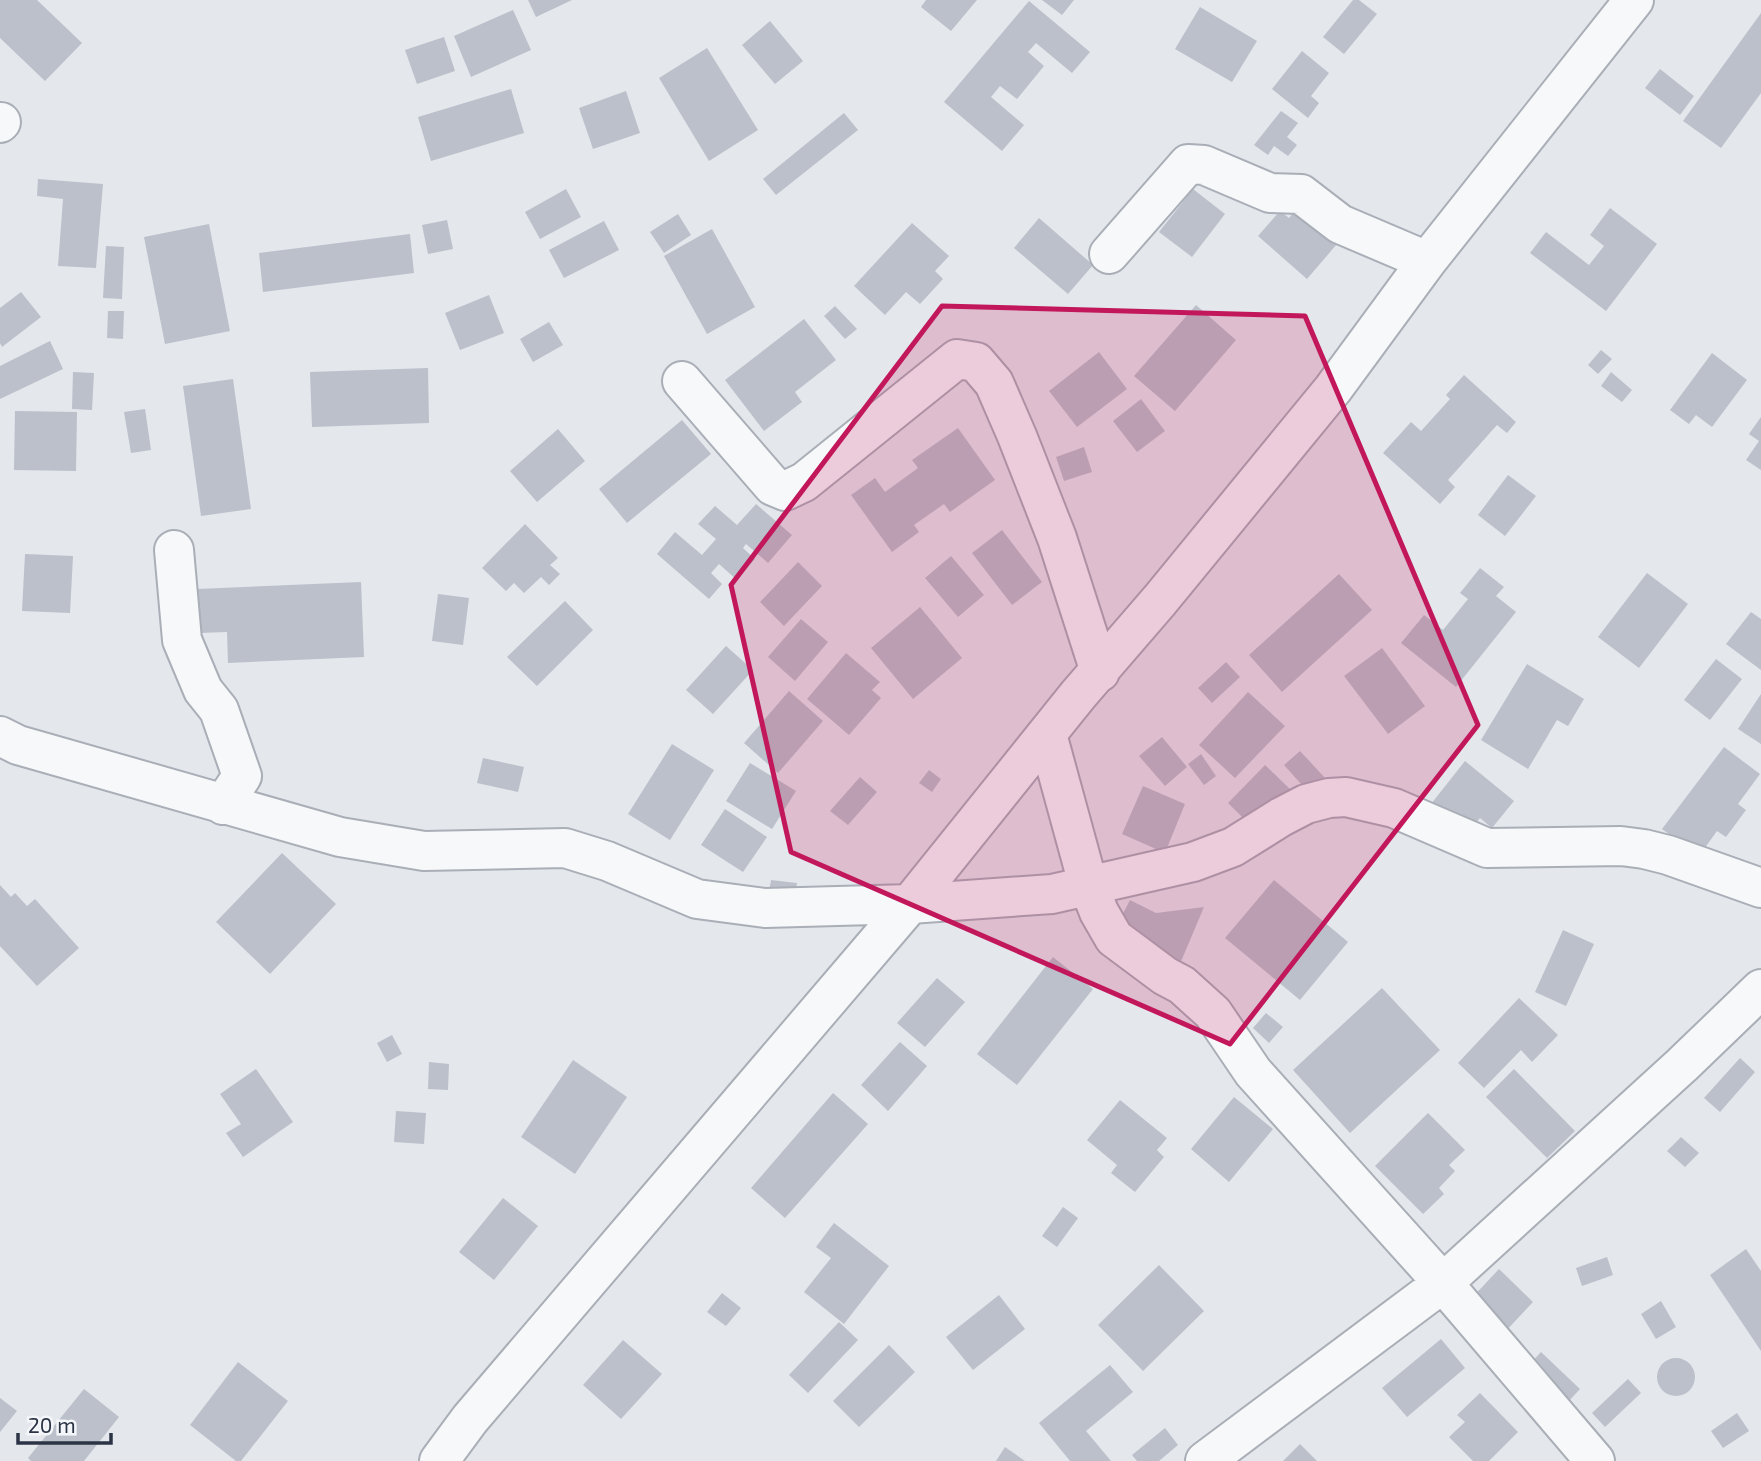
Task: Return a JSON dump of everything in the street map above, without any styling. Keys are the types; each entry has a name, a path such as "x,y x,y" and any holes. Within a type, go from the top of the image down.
{"street":[{"path":"439,1461 470,1419 910,904 1078,695 1100,672 1333,389 1427,261 1634,0"},
{"path":"1109,254 1188,164 1204,165 1270,193 1301,194 1340,224 1427,261"},
{"path":"682,381 773,486 785,491 804,482 957,359 976,362 994,383 1017,436 1057,538 1100,672"},
{"path":"174,550 182,640 203,690 219,710 243,776 223,805"},
{"path":"1048,734 1088,884 1114,938 1165,976 1182,985 1213,1013 1253,1072 1443,1283 1595,1461"},
{"path":"0,736 55,756 340,836 424,851 565,848 607,861 697,899 765,908 910,904 1046,895 1193,862 1233,848 1306,804 1346,797 1394,808 1487,848 1621,846 1644,849 1761,888"},
{"path":"1205,1461 1443,1283 1682,1065 1761,989"}],"highlighted area":[{"path":"942,306 1305,316 1478,725 1230,1044 791,852 731,585"}],"building":[{"path":"0,0 37,0 82,43 45,81 0,38"},
{"path":"528,0 572,0 536,17"},
{"path":"926,0 977,0 951,31 921,7"},
{"path":"1042,0 1074,0 1062,15"},
{"path":"1353,0 1359,0 1377,14 1344,54 1323,37"},
{"path":"1029,1 1090,52 1072,73 1036,43 1028,52 1044,66 1017,99 1000,86 991,97 1024,125 1002,151 944,102"},
{"path":"1200,7 1257,41 1232,82 1175,49"},
{"path":"513,10 531,50 471,77 454,36"},
{"path":"1761,13 1761,93 1721,148 1683,121"},
{"path":"770,21 803,61 775,84 742,45"},
{"path":"444,37 455,71 417,84 405,50"},
{"path":"707,48 758,130 709,161 659,78"},
{"path":"1302,51 1329,73 1311,96 1319,103 1308,118 1272,89"},
{"path":"1660,69 1694,96 1680,115 1645,88"},
{"path":"511,89 524,133 431,161 418,117"},
{"path":"626,91 640,133 593,149 579,108"},
{"path":"1281,111 1298,123 1287,137 1297,145 1288,156 1274,146 1268,155 1254,145"},
{"path":"844,113 858,130 776,195 763,179"},
{"path":"38,179 103,184 96,268 58,266 63,199 37,196"},
{"path":"566,189 581,217 540,239 525,212"},
{"path":"1193,189 1225,214 1192,257 1159,232"},
{"path":"1297,208 1337,244 1307,279 1258,236 1280,211 1289,218"},
{"path":"1610,208 1657,244 1606,311 1530,253 1546,232 1589,265 1604,246 1590,235"},
{"path":"678,214 691,235 664,253 650,232"},
{"path":"1039,218 1093,265 1068,294 1014,248"},
{"path":"447,220 453,249 428,254 422,225"},
{"path":"604,221 619,250 564,278 549,250"},
{"path":"912,223 949,256 935,271 943,279 920,304 906,292 885,315 854,286"},
{"path":"209,224 230,331 165,344 144,237"},
{"path":"712,229 755,307 707,334 664,256"},
{"path":"410,234 414,273 263,292 259,253"},
{"path":"106,246 124,247 122,299 103,298"},
{"path":"21,292 41,317 2,347 0,308"},
{"path":"489,295 504,333 460,350 445,313"},
{"path":"1196,305 1236,340 1175,411 1134,376"},
{"path":"835,306 857,329 845,339 824,316"},
{"path":"108,311 124,311 123,339 107,338"},
{"path":"804,319 836,360 795,392 802,402 764,431 725,380"},
{"path":"549,322 563,345 533,362 520,339"},
{"path":"50,341 63,369 0,399 0,366"},
{"path":"1601,350 1612,359 1598,374 1588,365"},
{"path":"1099,352 1127,389 1077,427 1049,391"},
{"path":"1712,353 1747,380 1712,427 1696,415 1689,424 1670,410"},
{"path":"428,368 429,423 312,427 310,372"},
{"path":"73,372 94,373 92,410 72,409"},
{"path":"1611,372 1632,390 1622,402 1601,386"},
{"path":"1464,375 1516,422 1507,433 1497,425 1448,480 1455,487 1440,504 1383,453 1411,422 1421,431 1450,399 1446,395"},
{"path":"233,379 251,509 201,516 183,386"},
{"path":"1141,399 1165,431 1137,452 1113,421"},
{"path":"145,409 151,450 131,453 124,412"},
{"path":"15,411 77,412 76,471 14,470"},
{"path":"1761,417 1761,470 1746,460 1759,441 1749,434"},
{"path":"682,420 711,454 627,523 599,489"},
{"path":"958,428 995,480 950,512 944,504 914,525 919,532 892,552 851,495 875,478 885,492 918,468 912,460"},
{"path":"558,429 585,461 537,502 510,471"},
{"path":"1084,447 1092,472 1064,481 1056,457"},
{"path":"1508,475 1536,496 1505,536 1478,515"},
{"path":"756,504 792,535 768,563 746,544 743,548 755,559 737,580 719,564 711,573 722,584 709,599 657,554 675,532 702,555 716,539 698,524 715,506 737,525"},
{"path":"525,524 558,558 550,565 560,574 549,585 541,577 524,593 514,583 506,591 482,568"},
{"path":"1002,530 1042,582 1012,605 972,553"},
{"path":"25,554 73,556 70,613 22,611"},
{"path":"951,556 984,595 958,617 925,578"},
{"path":"798,562 822,586 784,626 760,602"},
{"path":"1480,568 1504,587 1496,596 1516,612 1456,687 1401,643 1424,615 1443,630 1468,599 1460,593"},
{"path":"1647,573 1688,604 1639,668 1598,637"},
{"path":"1339,574 1372,610 1282,692 1249,655"},
{"path":"361,582 364,657 228,663 227,632 199,633 197,589"},
{"path":"438,594 469,598 463,645 432,641"},
{"path":"565,601 593,630 537,686 507,657"},
{"path":"920,607 962,658 913,699 871,648"},
{"path":"1751,612 1761,619 1761,670 1726,644"},
{"path":"801,619 828,642 795,681 768,657"},
{"path":"726,646 753,670 713,714 686,690"},
{"path":"1382,648 1425,706 1388,734 1344,676"},
{"path":"846,653 880,682 872,690 881,698 849,735 807,699"},
{"path":"1716,659 1742,679 1710,720 1684,700"},
{"path":"1226,662 1240,677 1212,703 1198,688"},
{"path":"1527,664 1584,699 1568,726 1557,720 1528,769 1481,740"},
{"path":"789,691 823,721 778,773 744,743"},
{"path":"1248,692 1285,726 1235,778 1199,745"},
{"path":"1761,694 1761,744 1738,729"},
{"path":"1162,737 1187,767 1165,786 1139,756"},
{"path":"672,744 714,770 670,840 628,814"},
{"path":"1724,747 1760,774 1738,804 1746,810 1726,837 1717,831 1699,856 1662,829"},
{"path":"1300,751 1326,779 1309,793 1284,765"},
{"path":"1201,754 1216,776 1204,785 1188,764"},
{"path":"483,758 524,767 518,792 477,783"},
{"path":"1465,761 1514,801 1492,828 1480,818 1468,833 1431,804"},
{"path":"750,763 796,791 772,829 726,801"},
{"path":"1265,765 1291,790 1254,829 1228,803"},
{"path":"929,770 941,779 932,792 919,783"},
{"path":"860,777 877,792 848,825 830,811"},
{"path":"1143,786 1185,804 1165,853 1122,834"},
{"path":"725,809 767,837 743,872 701,845"},
{"path":"282,853 336,904 270,974 216,922"},
{"path":"771,880 797,883 794,901 768,898"},
{"path":"1274,880 1348,942 1300,1000 1225,938"},
{"path":"0,885 11,897 15,893 27,906 35,899 79,948 37,986 0,946"},
{"path":"1130,900 1156,913 1204,907 1177,971 1117,925"},
{"path":"1563,930 1594,944 1566,1006 1535,992"},
{"path":"1053,957 1093,989 1017,1085 977,1054"},
{"path":"937,978 965,1002 925,1047 897,1023"},
{"path":"1382,988 1440,1050 1350,1133 1293,1070"},
{"path":"1519,998 1558,1035 1532,1062 1521,1050 1484,1088 1458,1063"},
{"path":"1266,1013 1283,1027 1269,1043 1253,1028"},
{"path":"392,1035 402,1054 387,1062 377,1043"},
{"path":"900,1042 927,1066 888,1111 861,1085"},
{"path":"1740,1058 1755,1072 1720,1112 1704,1098"},
{"path":"573,1060 627,1097 575,1174 521,1137"},
{"path":"429,1062 449,1064 448,1090 428,1089"},
{"path":"256,1069 293,1122 243,1157 226,1133 241,1124 220,1094"},
{"path":"1514,1069 1575,1131 1547,1158 1486,1097"},
{"path":"833,1093 868,1124 785,1218 751,1188"},
{"path":"1234,1097 1273,1129 1229,1182 1191,1149"},
{"path":"1120,1100 1167,1138 1157,1150 1164,1157 1135,1192 1111,1173 1117,1165 1087,1140"},
{"path":"396,1111 426,1113 424,1144 394,1142"},
{"path":"1428,1113 1465,1150 1449,1165 1455,1171 1439,1188 1444,1194 1423,1214 1375,1166"},
{"path":"1681,1137 1699,1153 1685,1167 1667,1151"},
{"path":"503,1198 538,1226 494,1280 459,1252"},
{"path":"1063,1207 1078,1218 1057,1247 1042,1236"},
{"path":"834,1223 889,1266 844,1324 804,1292 831,1258 816,1247"},
{"path":"1746,1249 1761,1271 1761,1351 1710,1275"},
{"path":"1607,1257 1613,1275 1582,1286 1576,1268"},
{"path":"1159,1265 1204,1311 1143,1371 1098,1325"},
{"path":"1499,1269 1533,1302 1503,1334 1469,1301"},
{"path":"722,1293 741,1308 726,1326 707,1312"},
{"path":"999,1295 1025,1329 973,1370 946,1337"},
{"path":"1661,1301 1676,1327 1656,1339 1641,1314"},
{"path":"839,1322 858,1340 808,1393 789,1375"},
{"path":"1441,1339 1465,1368 1407,1417 1382,1388"},
{"path":"623,1340 662,1374 621,1419 583,1385"},
{"path":"889,1345 915,1372 859,1427 833,1401"},
{"path":"1541,1352 1580,1389 1568,1402 1529,1365"},
{"path":"1676,1358 1689,1364 1695,1377 1689,1390 1676,1396 1663,1390 1657,1377 1663,1364"},
{"path":"238,1362 288,1401 241,1461 236,1461 190,1425"},
{"path":"1110,1365 1133,1392 1086,1431 1111,1461 1070,1461 1039,1423"},
{"path":"1628,1379 1641,1393 1605,1427 1592,1413"},
{"path":"84,1389 119,1417 84,1461 31,1461 28,1458"},
{"path":"1480,1393 1518,1432 1489,1461 1473,1461 1449,1437 1465,1422 1457,1415"},
{"path":"0,1398 17,1411 0,1432"},
{"path":"1737,1413 1749,1431 1723,1448 1711,1431"},
{"path":"1165,1428 1178,1445 1159,1461 1137,1461 1132,1455"},
{"path":"1300,1444 1317,1461 1283,1461"},
{"path":"1005,1447 1025,1461 996,1461"}]}
